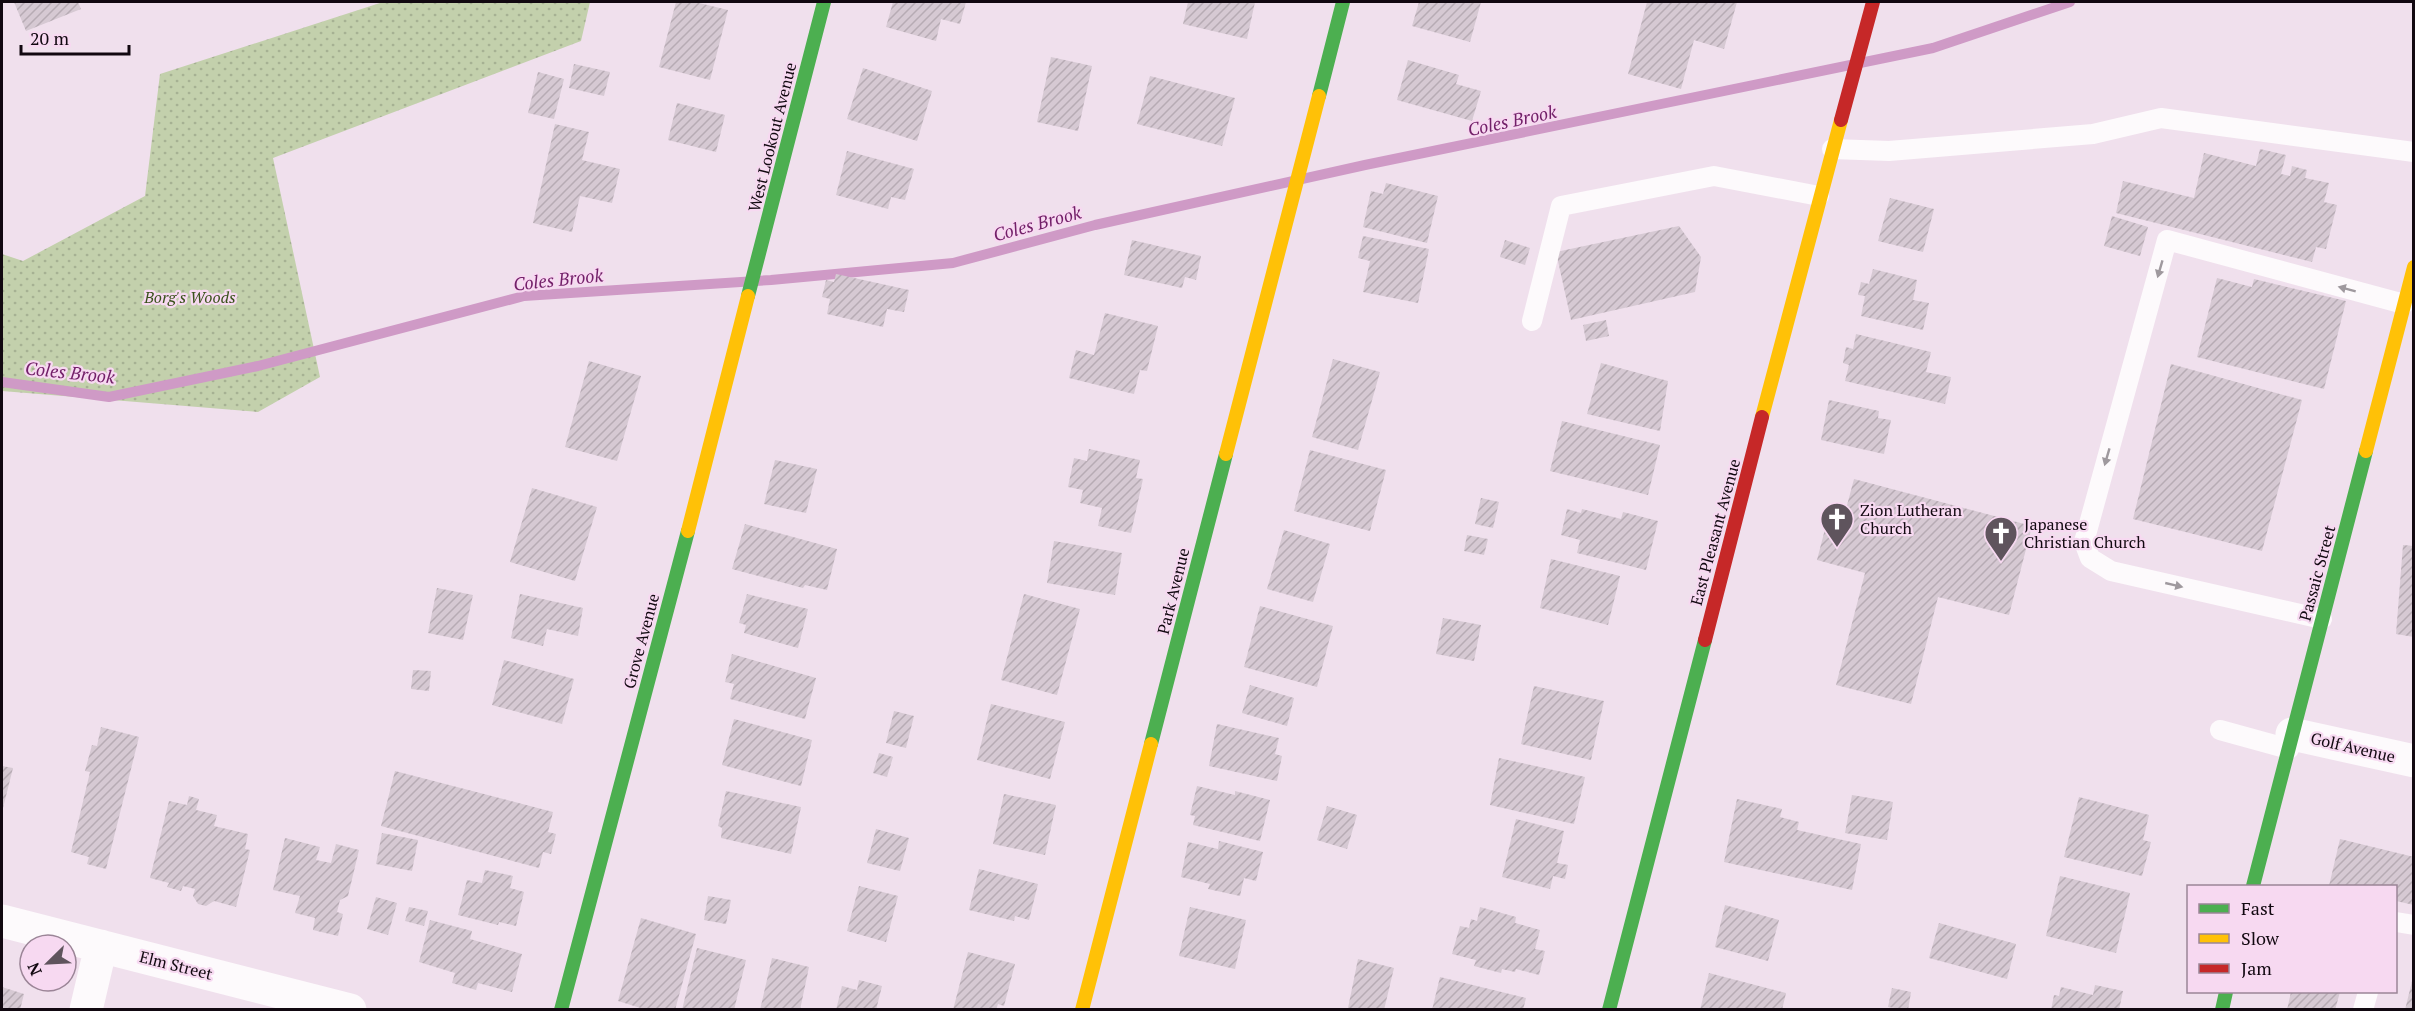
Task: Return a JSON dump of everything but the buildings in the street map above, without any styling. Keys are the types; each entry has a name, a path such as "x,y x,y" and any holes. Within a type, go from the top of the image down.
{"street":[{"name":"West Lookout Avenue","path":"752,281 824,2"},
{"name":"Park Avenue","path":"1082,1010 1343,2"},
{"name":"East Pleasant Avenue","path":"1609,1010 1819,196 1873,2"},
{"name":"Passaic Street","path":"2253,885 2414,267"},
{"name":"Grove Avenue","path":"561,1010 752,281"},
{"name":"Golf Avenue","path":"2290,742 2414,761"},
{"name":"Elm Street","path":"2,921 350,1010"},
{"path":"86,1010 101,946"},
{"path":"2222,1010 2226,993"}],"lane":[{"path":"1832,149 1889,152 2093,134 2161,118 2414,152"},
{"path":"1532,321 1562,206 1714,176 1819,196"},
{"path":"2322,619 2111,571 2090,558 2084,542 2168,240 2404,304"},
{"path":"2220,730 2290,742"},
{"path":"2397,922 2414,925"},
{"path":"2363,1010 2368,993"}],"green space":[{"name":"Borg's Woods","path":"383,2 590,2 581,41 273,158 320,377 258,412 2,391 2,254 23,261 145,196 160,74"}],"waterway":[{"name":"Coles Brook","path":"2,382 109,397 258,366 524,296 771,280 953,263 1095,225 1365,165 1933,48 2070,2"}],"traffic: fast":[{"path":"748,296 824,2"},
{"path":"1319,96 1343,2"},
{"path":"2253,885 2366,451"},
{"path":"1151,744 1226,454"},
{"path":"561,1010 688,531"},
{"path":"1609,1010 1705,640"},
{"path":"2222,1010 2226,993"}],"traffic: slow":[{"path":"1226,454 1319,96"},
{"path":"1762,417 1841,120"},
{"path":"2366,451 2414,267"},
{"path":"688,531 748,296"},
{"path":"1082,1010 1151,744"}],"traffic: jam":[{"path":"1841,120 1873,2"},
{"path":"1705,640 1762,417"}],"place":[{"name":"Zion Lutheran Church","path":"1837,548"},
{"name":"Japanese Christian Church","path":"2001,562"}]}
